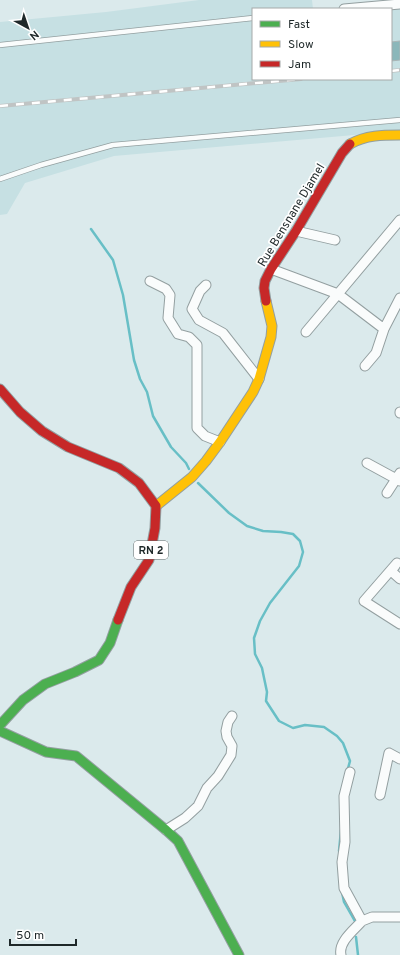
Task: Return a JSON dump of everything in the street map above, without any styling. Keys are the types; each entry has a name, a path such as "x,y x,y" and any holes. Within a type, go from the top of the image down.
{"main road":[{"name":"Rue Bensnane Djamel","path":"156,506 192,477 206,461 253,392 259,380 271,337 272,326 265,296 265,281 346,148 361,138 398,137"},
{"path":"0,389 20,412 42,431 68,447 118,468 140,483 156,506"},
{"name":"RN 2","path":"0,725 23,700 45,684 75,672 99,660 110,644 131,587 149,560 155,528 156,506"},
{"path":"0,731 46,752 76,756 178,841 239,955"}],"street":[{"path":"355,8 400,4"},
{"path":"306,332 400,220"},
{"path":"296,231 335,240"},
{"path":"271,269 338,294 384,329"},
{"path":"150,281 166,289 170,295 168,318 178,334 189,337 197,345 197,428 205,436 220,442"},
{"path":"206,285 200,292 192,309 199,320 223,333 259,380"},
{"path":"365,366 376,353 384,329 400,298"},
{"path":"367,463 399,477 387,493"},
{"path":"398,561 391,571 400,579"},
{"path":"398,561 364,601 400,624"},
{"path":"166,830 185,818 198,806 207,788 218,776 232,755 232,748 226,731 228,722 232,716"},
{"path":"380,795 389,753 400,760"},
{"path":"350,772 344,796 345,842 342,862 344,888 362,921"},
{"path":"341,955 340,951 343,943 362,921 372,917 400,918"}],"lane":[{"path":"0,45 252,18"},
{"path":"0,179 41,165 114,145 400,120"}],"shaded area":[{"path":"199,0 312,0 313,8 252,8 252,80 392,80 392,8 400,4 400,131 114,156 25,183 7,214 0,215 0,22 106,12"}],"building":[{"path":"400,41 400,60 392,61 392,42"}],"waterway":[{"path":"91,229 113,260 123,295 134,360 140,379 147,392 153,416 171,447 186,463 189,469"},
{"path":"198,483 229,513 247,526 263,531 293,534 300,541 303,552 299,566 270,603 260,621 254,638 255,654 262,668 267,692 266,701 279,721 293,728 305,725 324,727 337,736 343,743 350,761 347,772"},
{"path":"339,851 341,830"},
{"path":"342,892 344,902 356,923"},
{"path":"356,937 358,955"}],"railway":[{"path":"392,71 400,70"},
{"path":"0,106 290,80"}],"traffic: fast":[{"path":"0,725 23,700 45,684 75,672 99,660 110,643 118,620"},
{"path":"0,731 46,752 76,756 178,841 239,955"}],"traffic: slow":[{"path":"350,144 368,137 400,135"},
{"path":"156,506 192,477 206,461 253,392 259,379 271,337 272,326 266,301"}],"traffic: jam":[{"path":"266,301 264,288 265,281 271,269 296,231 342,153 350,144"},
{"path":"0,389 20,412 42,431 68,447 119,468 139,483 156,506 155,528 149,560 131,587 118,620"}]}
